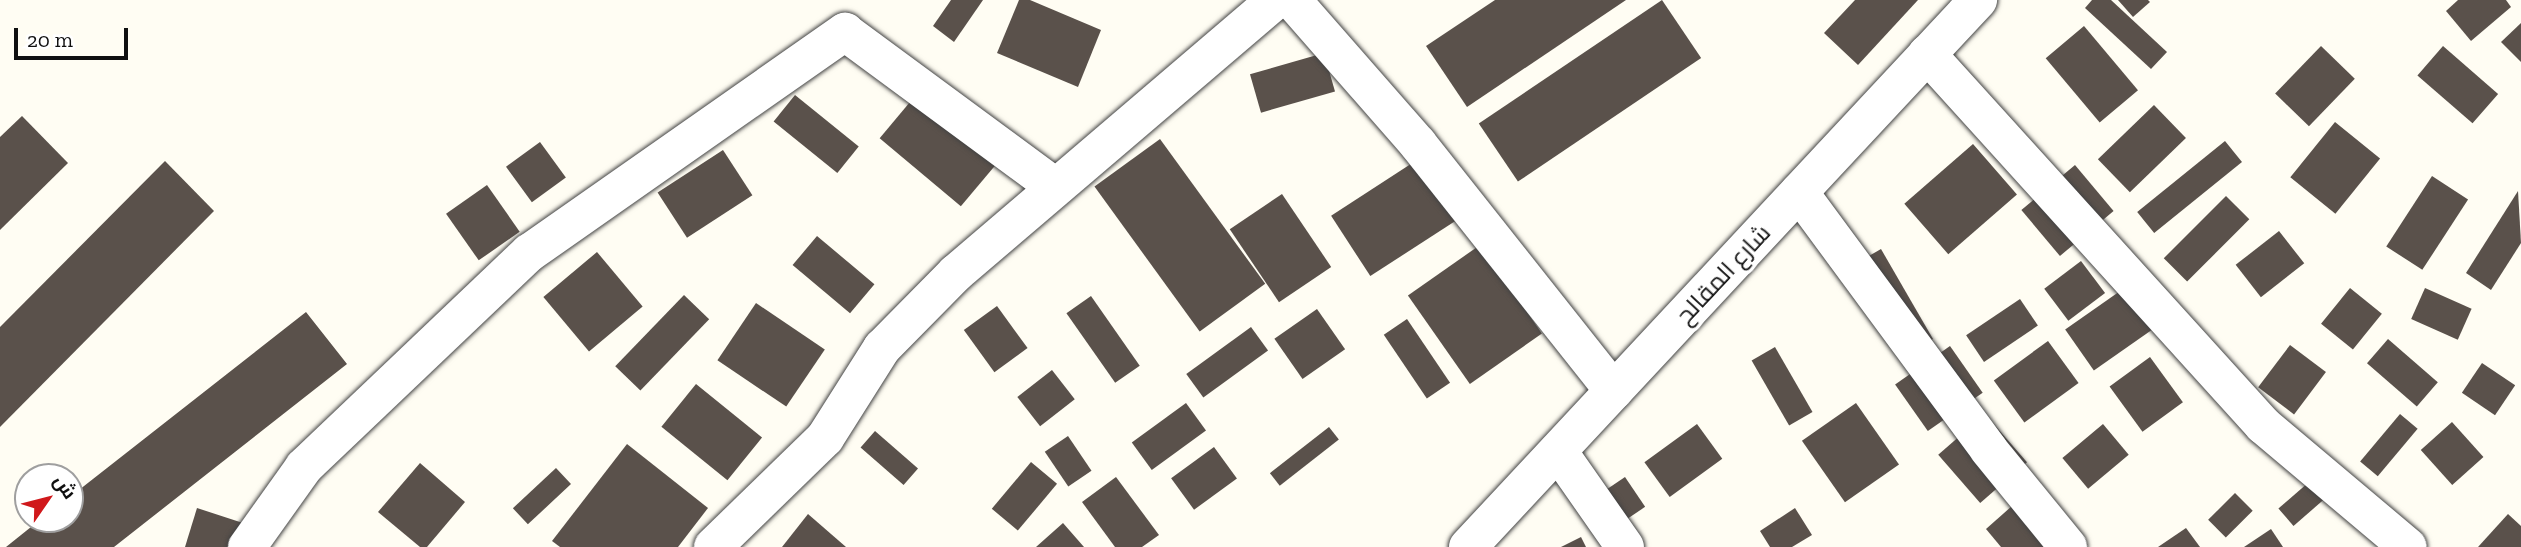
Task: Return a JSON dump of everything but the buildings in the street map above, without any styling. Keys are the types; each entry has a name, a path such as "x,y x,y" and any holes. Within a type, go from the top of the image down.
{"street":[{"path":"713,547 825,438 882,348 956,273 1054,186 1276,0"},
{"path":"1292,0 1418,144 1614,391"},
{"name":"شارع المقالح","path":"1468,547 1978,0"},
{"path":"247,547 304,467 529,254 845,32 1054,186"},
{"path":"1927,54 2263,425 2408,547"},
{"path":"1799,192 1989,450 2068,547"},
{"path":"1558,451 1625,547"}]}
